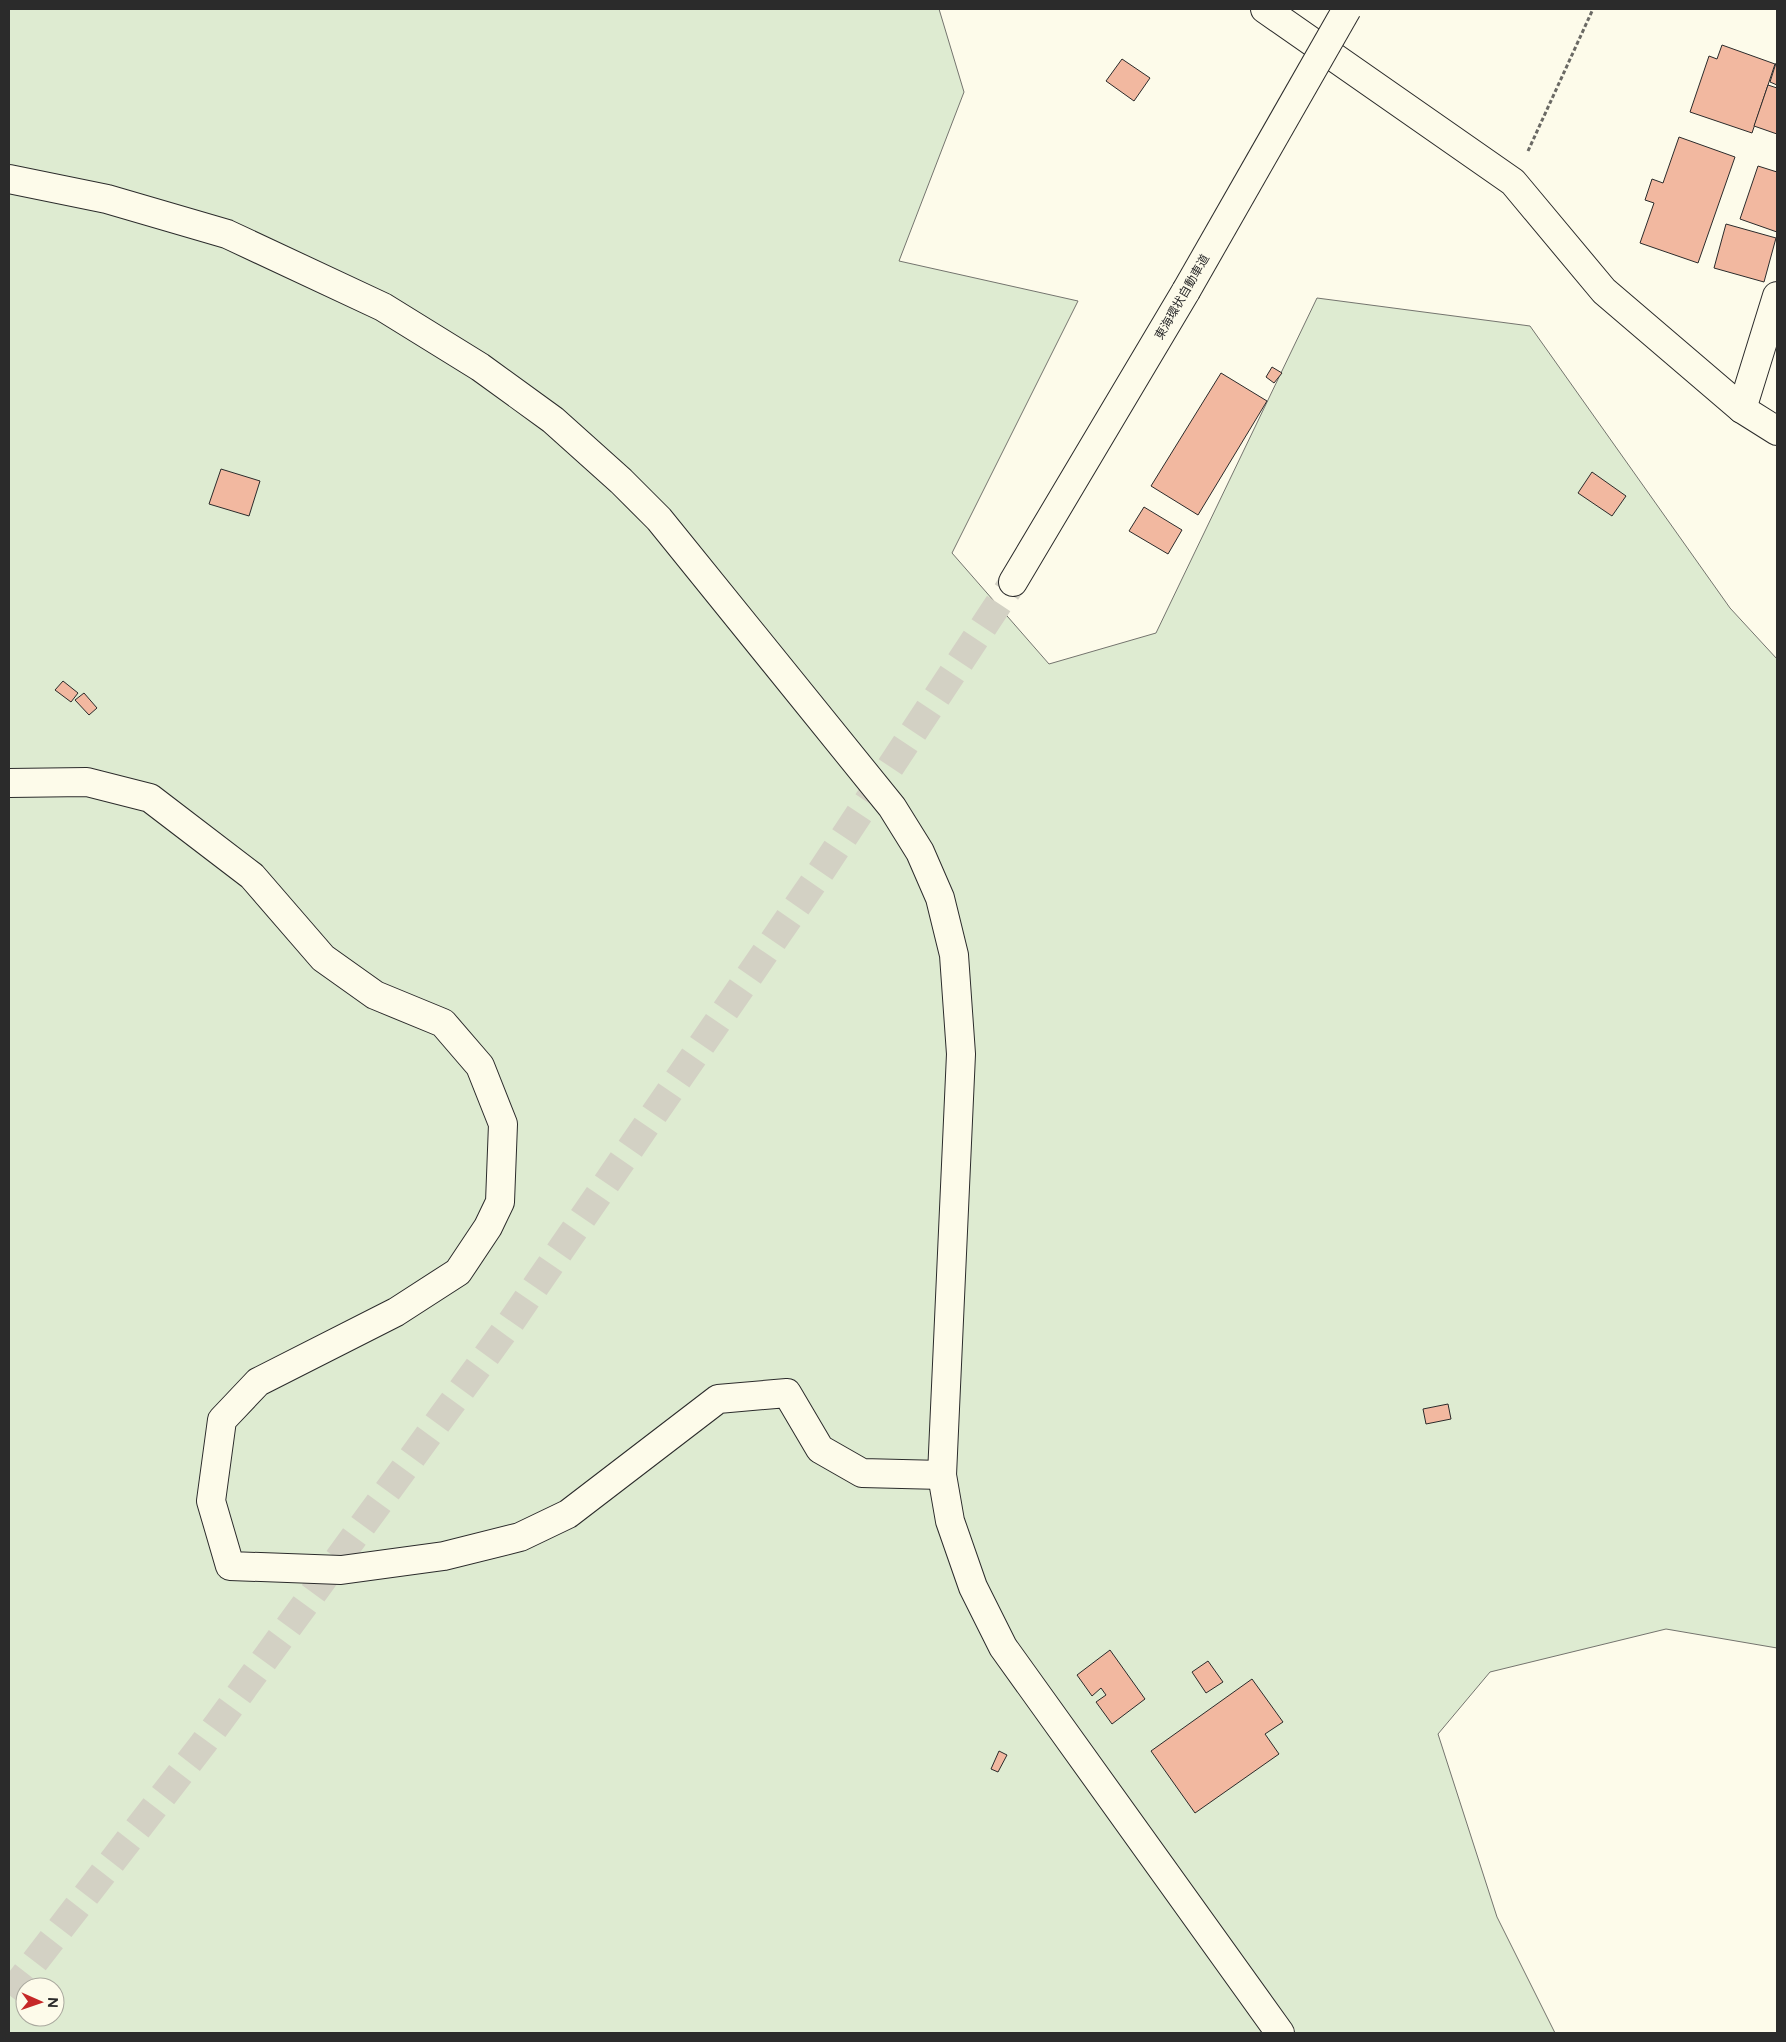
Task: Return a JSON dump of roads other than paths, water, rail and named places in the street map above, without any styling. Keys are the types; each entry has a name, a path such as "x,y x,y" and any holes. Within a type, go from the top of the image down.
{"main road":[{"name":"東海環状自動車道","path":"1012,582 1186,290 1347,9"},
{"path":"1277,12 1513,182 1604,291 1742,409 1777,431"},
{"path":"9,179 107,199 227,234 383,307 480,367 553,420 621,481 659,519 892,807 920,852 940,898 954,955 961,1054 942,1475 950,1521 973,1587 1003,1647 1280,2033"},
{"path":"1742,409 1777,296"},
{"path":"9,783 87,782 150,798 252,876 323,958 375,995 443,1023 480,1066 503,1124 500,1202 488,1226 458,1272 396,1312 258,1382 222,1420 211,1501 230,1566 342,1570 444,1556 520,1538 568,1514 718,1398 787,1393 820,1449 862,1473 942,1475"}],"tunnel":[{"path":"9,1995 203,1744 511,1322 822,870 1013,582"}]}
